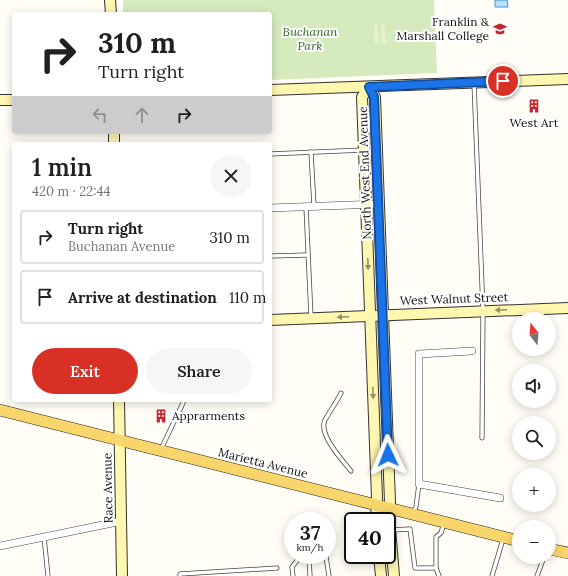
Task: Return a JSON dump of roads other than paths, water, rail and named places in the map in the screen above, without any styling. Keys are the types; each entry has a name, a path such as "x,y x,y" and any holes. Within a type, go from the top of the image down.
{"main road":[{"name":"Marietta Avenue","path":"0,410 512,539"},
{"path":"556,550 568,553"}],"street":[{"path":"110,0 111,12"},
{"path":"272,90 568,79"},
{"name":"North West End Avenue","path":"369,87 362,98 377,512"},
{"name":"North West End Avenue","path":"369,87 374,97 390,512"},
{"path":"0,100 12,100"},
{"path":"272,208 379,204"},
{"name":"West Walnut Street","path":"272,320 568,308"},
{"path":"472,351 419,354 419,484 500,498"},
{"name":"Race Avenue","path":"119,402 122,576"},
{"path":"0,546 122,521"},
{"path":"380,564 381,576"},
{"name":"North West End Avenue","path":"393,564 394,576"}],"lane":[{"path":"474,82 483,311 481,339 482,438"},
{"path":"272,154 364,150"},
{"path":"311,152 308,254 311,318"},
{"path":"272,256 308,254"},
{"path":"341,393 334,409 325,421 323,430 333,447 351,471"},
{"path":"160,450 183,402"},
{"path":"412,514 416,507 419,484"},
{"path":"439,576 436,568 436,537 441,533 444,522"},
{"path":"396,530 410,529 415,568 436,568"},
{"path":"44,536 48,576"},
{"path":"492,576 503,537"},
{"path":"293,576 292,567 294,564"},
{"path":"309,564 310,576"},
{"path":"327,564 329,576"},
{"path":"537,576 541,564"},
{"path":"180,576 180,574 277,568"}],"water":[{"path":"495,0 507,0 508,7 495,7"}],"place":[{"name":"Franklin & Marshall College","path":"500,29"},
{"name":"West Art","path":"534,106"},
{"name":"Apprarments","path":"161,416"}],"park label":[{"name":"Buchanan Park","path":"310,39"}]}
